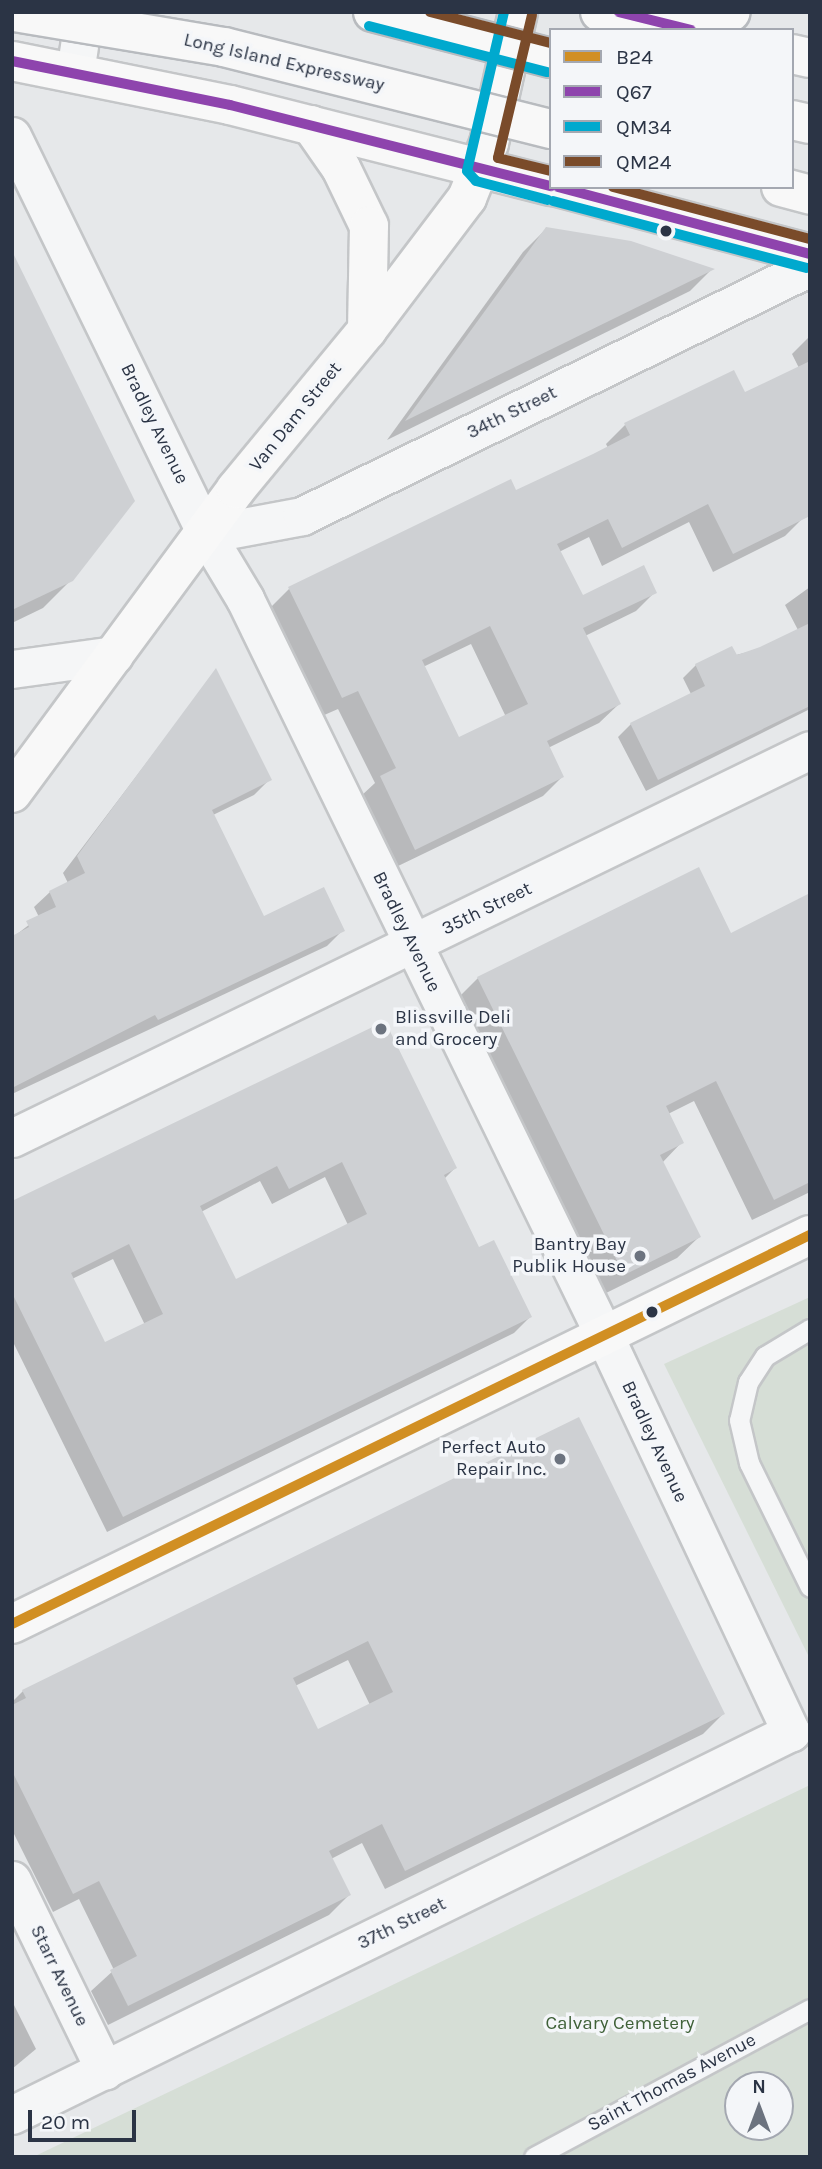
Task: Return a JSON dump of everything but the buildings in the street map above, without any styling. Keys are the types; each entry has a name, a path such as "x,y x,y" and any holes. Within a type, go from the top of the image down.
{"main road":[{"name":"Long Island Expressway","path":"15,12 224,47 549,128"},
{"path":"373,12 549,57"},
{"name":"Van Dam Street","path":"12,793 206,534 236,489 367,330 467,198 481,168 518,12"},
{"path":"600,12 659,20 731,12"},
{"path":"618,12 684,28"},
{"path":"12,61 311,125 549,185"},
{"path":"311,125 341,168 369,226 367,330"},
{"path":"564,189 810,254"},
{"path":"788,189 810,195"},
{"path":"12,1624 810,1235"}],"street":[{"path":"75,73 85,12"},
{"name":"Bradley Avenue","path":"12,136 21,178 206,534 245,599 605,1337 791,1732"},
{"name":"34th Street","path":"206,534 302,516 810,267"},
{"path":"12,670 114,656"},
{"name":"35th Street","path":"12,1138 810,750"},
{"name":"37th Street","path":"12,2115 791,1732"},
{"name":"Starr Avenue","path":"12,1880 105,2071"}],"lane":[{"path":"810,1329 765,1356 748,1382 742,1405 740,1433 746,1455 810,1587"},
{"name":"Saint Thomas Avenue","path":"534,2157 810,2009"}],"green space":[{"path":"810,1297 810,1659 664,1364"},
{"name":"Calvary Cemetery","path":"810,1785 810,2157 33,2157"}],"transit line":[{"name":"QM24","path":"430,12 549,42"},
{"name":"QM34","path":"504,12 467,171 476,181 548,200"},
{"name":"Q67","path":"619,12 683,28"},
{"name":"QM24","path":"532,15 498,158 549,171"},
{"name":"QM34","path":"369,26 547,72"},
{"name":"Q67","path":"12,61 230,105 549,185"},
{"name":"Q67","path":"566,189 810,254"},
{"name":"QM24","path":"621,189 810,239"},
{"name":"QM34","path":"553,201 806,268"},
{"name":"B24","path":"12,1624 810,1235"}],"place":[{"name":"Blissville Deli and Grocery","path":"381,1029"},
{"name":"Bantry Bay Publik House","path":"640,1256"},
{"name":"Perfect Auto Repair Inc.","path":"560,1459"}]}
